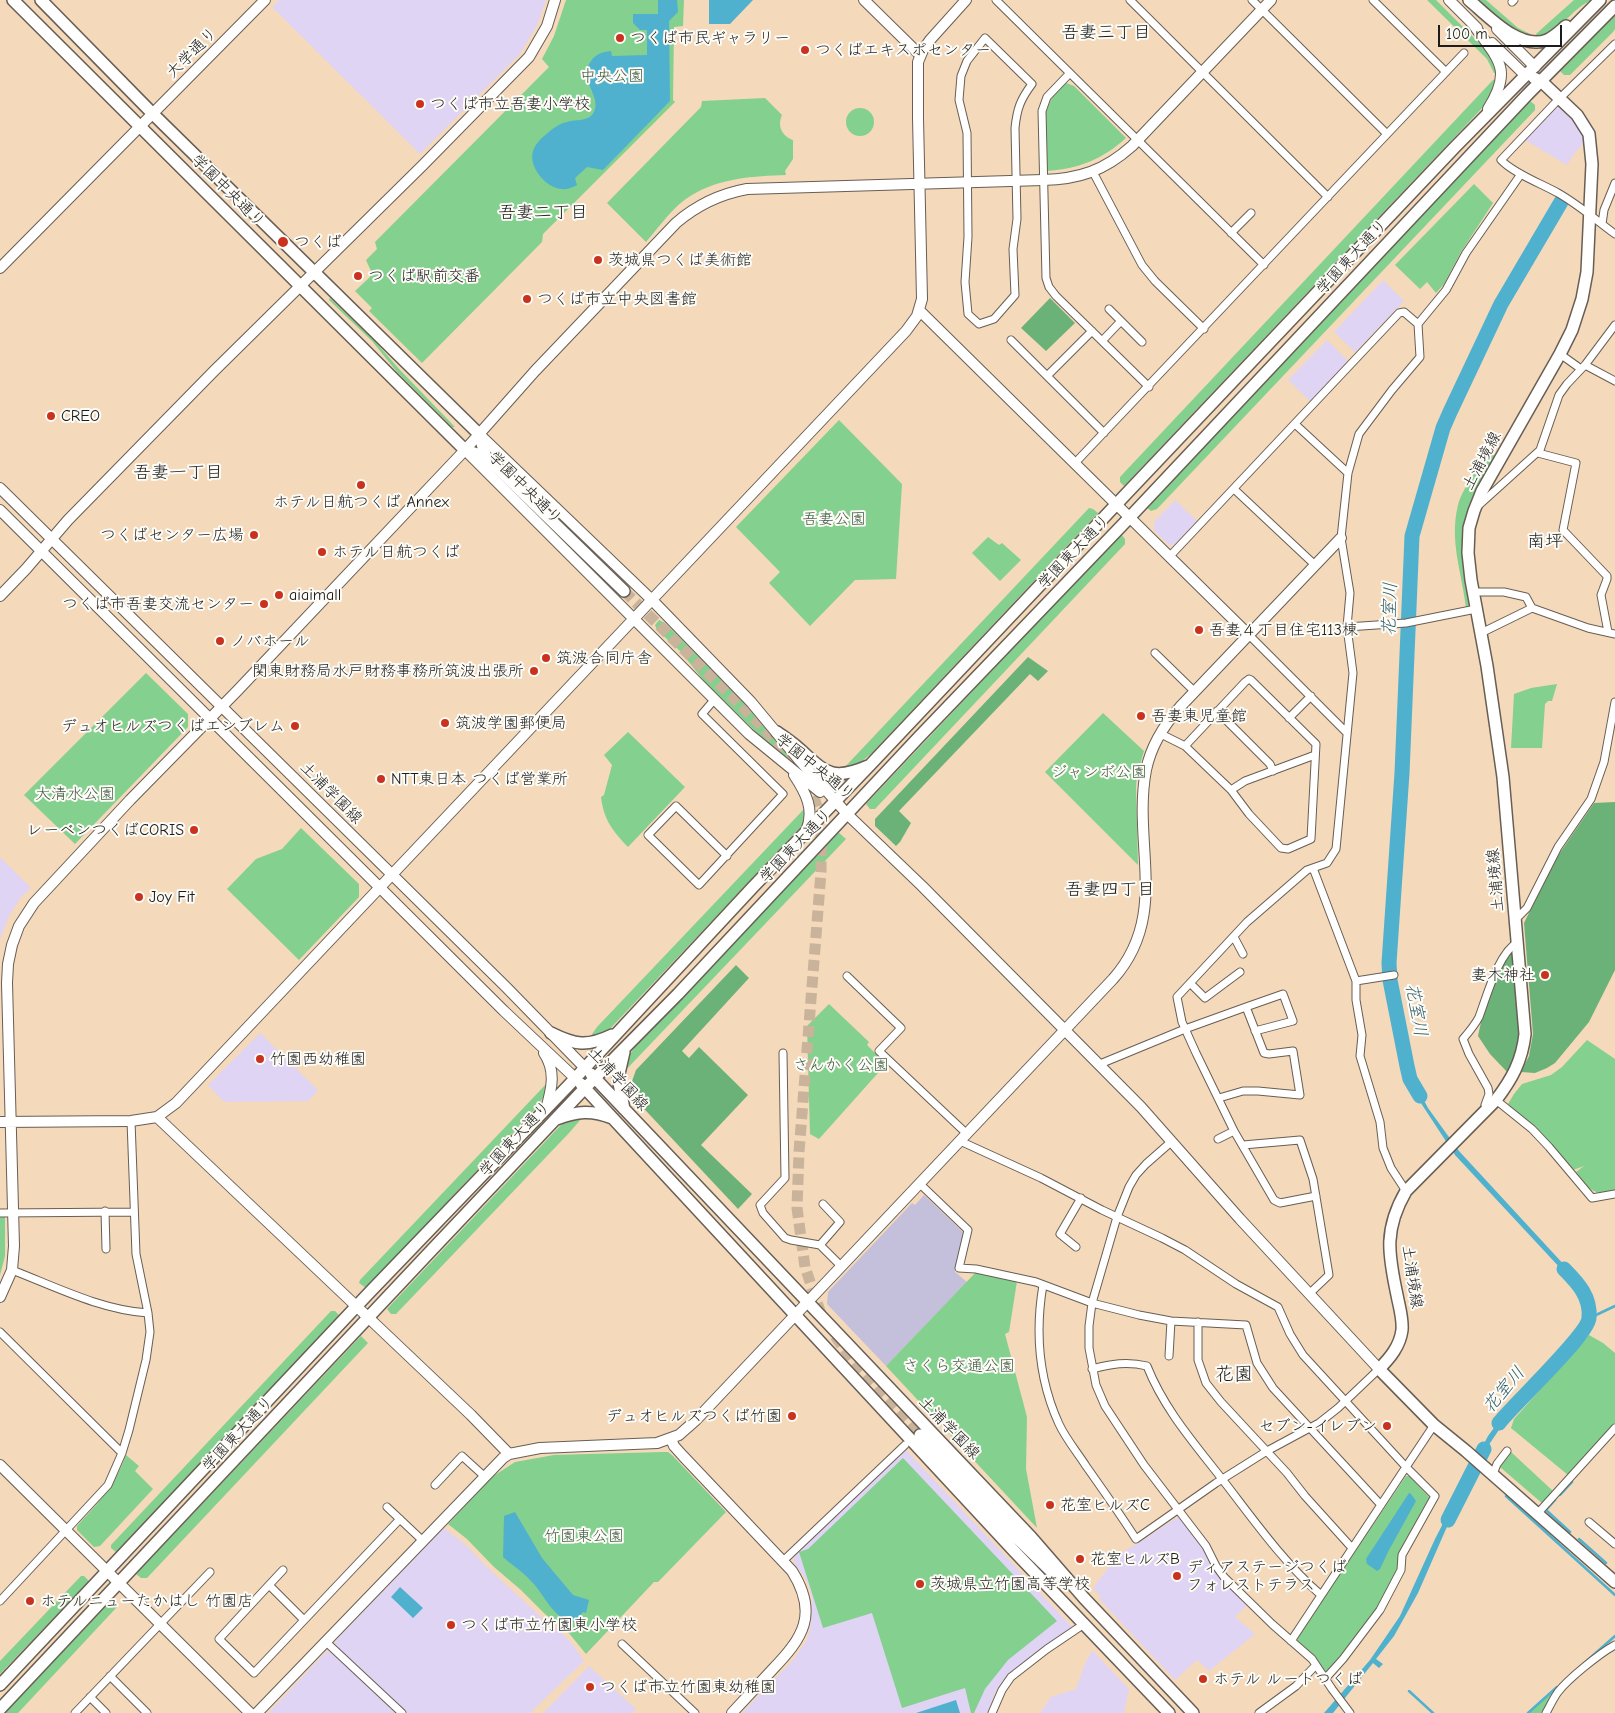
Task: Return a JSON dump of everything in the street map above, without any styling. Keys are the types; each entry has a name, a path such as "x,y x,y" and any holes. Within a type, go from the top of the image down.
{"main road":[{"name":"学園中央通り","path":"13,0 465,450"},
{"name":"学園中央通り","path":"41,0 153,114 479,434"},
{"path":"1468,0 1518,38 1533,42 1548,40 1579,14 1596,4"},
{"name":"学園東大通り","path":"0,1685 1117,503 1480,122 1596,4"},
{"name":"学園東大通り","path":"0,1709 585,1088 848,815 1541,81 1615,6"},
{"path":"1535,66 1541,81"},
{"name":"土浦境線","path":"1380,1369 1394,1351 1402,1328 1391,1264 1389,1238 1394,1215 1406,1191 1492,1104 1513,1076 1524,1041 1524,1016 1503,777 1473,592 1468,540 1469,528 1475,508 1486,484 1572,330 1582,299 1587,272 1592,164 1589,134 1577,115 1541,81 1526,76"},
{"path":"479,434 486,457"},
{"path":"465,450 486,457 624,590"},
{"path":"777,732 823,770 838,774 872,764"},
{"path":"551,1033 570,1042 586,1044 599,1041 618,1032"},
{"path":"624,1109 618,1078 625,1048"},
{"name":"土浦学園線","path":"585,1068 806,1303 1031,1537 1078,1591 1193,1713"},
{"name":"土浦学園線","path":"575,1078 1015,1552 1169,1713"},
{"path":"556,1119 586,1111 603,1114 615,1119"},
{"path":"1380,1369 1434,1424 1614,1578"},
{"path":"920,1435 1015,1536 1064,1584 1078,1591"},
{"path":"1015,1536 1058,1589 1063,1601"}],"street":[{"name":"大学通り","path":"0,268 265,0"},
{"path":"0,596 74,514 529,57 547,26 555,0"},
{"path":"864,0 920,55"},
{"path":"0,1122 131,1121 157,1117 172,1106 190,1090 906,331 920,311 922,299 917,70 920,55 936,32 966,0"},
{"path":"996,0 1264,265"},
{"path":"1130,0 1328,197"},
{"path":"1252,0 1387,134"},
{"path":"0,1297 12,1270 14,1246 8,964 19,926 26,913 130,800 222,708 465,450 535,371 676,223 705,202 732,192 747,189 1068,179 1092,172 1119,157 1138,141 1270,0"},
{"path":"1373,0 1446,72"},
{"path":"1448,0 1526,76"},
{"path":"1468,0 1535,66"},
{"path":"1473,24 1498,60 1502,75 1498,93 1480,122"},
{"path":"985,38 1032,84 1022,98 1015,128 1017,181 1017,219 1013,249 1015,295 994,319 979,324 968,314 965,282 968,237 967,182 967,132 959,100 961,76 967,61 985,38"},
{"path":"1615,44 1501,160 1521,174 1591,214 1615,234"},
{"path":"1076,463 1464,53"},
{"path":"1070,73 1047,97 1043,105 1041,118 1045,271 1047,282 1056,296 1149,387"},
{"path":"1092,172 1145,269 1204,329"},
{"path":"1316,1196 1280,1204 1276,1203 1234,1131 1185,1029 1177,997 1248,922 1304,872 1326,863 1336,849 1353,673 1347,627 1350,593 1341,538 1348,473 1359,434 1420,357 1418,324 1446,290 1466,253 1521,174"},
{"path":"1602,224 1604,210 1615,183"},
{"path":"1231,233 1251,213"},
{"path":"1108,309 1142,342"},
{"path":"920,311 1117,503 1346,732"},
{"path":"1170,556 1399,313 1404,312 1418,324"},
{"path":"1102,341 1121,321"},
{"path":"1475,508 1538,453 1560,395 1615,325"},
{"path":"1047,376 1092,331"},
{"path":"1011,340 1104,433"},
{"path":"1560,354 1583,367 1615,381"},
{"path":"1295,424 1348,473"},
{"name":"学園中央通り","path":"479,434 653,601 751,702 835,803"},
{"name":"学園中央通り","path":"465,450 748,734 848,815 1100,1064 1142,1107 1171,1142 1380,1369"},
{"path":"1538,453 1576,463 1563,530 1607,576 1601,594 1602,607 1611,633"},
{"name":"土浦学園線","path":"0,488 585,1068"},
{"path":"1234,489 1315,565"},
{"name":"土浦学園線","path":"0,510 536,1042 575,1078"},
{"path":"257,1713 484,1476 509,1454 540,1448 657,1443 679,1435 696,1420 964,1138 1122,968 1131,956 1139,937 1146,903 1145,782 1151,754 1161,734 1175,713 1341,538"},
{"path":"1473,592 1504,592 1526,597 1532,608 1588,628 1611,633"},
{"path":"1481,633 1532,608"},
{"path":"1347,627 1409,622 1476,609"},
{"path":"1155,653 1195,692"},
{"path":"1161,734 1186,746 1231,790 1249,814 1281,848 1288,849 1312,838 1316,744 1249,679 1186,746"},
{"path":"1290,718 1311,696"},
{"path":"714,700 702,714 783,794 727,856 698,885 648,835 676,806 727,856"},
{"path":"1516,919 1527,908 1558,847 1591,799 1604,762 1615,702"},
{"path":"1217,711 1270,764 1273,771"},
{"path":"1231,790 1244,781 1315,755"},
{"path":"789,768 805,792 810,806 809,824 805,833"},
{"path":"1313,868 1356,981 1356,1000 1362,1036 1360,1056 1380,1122 1383,1148 1391,1168 1406,1191"},
{"path":"1234,937 1243,954"},
{"path":"1518,942 1508,949 1487,992 1479,1017 1473,1029 1463,1039 1488,1088 1489,1094 1485,1105 1492,1104 1532,1129 1592,1198 1615,1194"},
{"path":"1190,983 1205,998 1224,982 1240,972"},
{"path":"1356,981 1394,975"},
{"path":"847,976 901,1028 879,1051 964,1138 1185,1250 1236,1284 1278,1307 1290,1334 1303,1355 1435,1496 1402,1556 1401,1570 1380,1610 1343,1659 1325,1679"},
{"path":"1100,1064 1185,1029 1283,994 1293,1021 1255,1031"},
{"path":"1219,1098 1243,1091 1300,1095 1295,1056 1292,1051 1264,1054 1246,1007"},
{"path":"536,1042 549,1060 552,1069 552,1086 546,1109"},
{"path":"783,1053 785,1178 760,1205 763,1214 786,1238 820,1245 841,1266"},
{"path":"157,1117 484,1427 509,1454"},
{"path":"1,1597 108,1485 122,1453 146,1360 150,1332 136,1254 131,1121"},
{"path":"1218,1139 1234,1131"},
{"path":"1243,1145 1300,1140 1313,1178 1329,1275 1310,1294"},
{"path":"1171,1142 1146,1164 1136,1175 1129,1187 1117,1217 1092,1303 1088,1337 1092,1369 1100,1396 1144,1465 1206,1546 1216,1566 1266,1618 1312,1659 1350,1713"},
{"path":"919,1184 968,1230 959,1268 976,1269 1036,1282 1092,1303 1139,1315 1171,1321 1246,1325 1252,1350 1264,1376 1310,1429 1381,1505"},
{"path":"1076,1247 1060,1234 1081,1198"},
{"path":"820,1245 840,1222 823,1204"},
{"path":"105,1212 106,1249"},
{"path":"0,1213 134,1212"},
{"path":"12,1270 105,1306 123,1311 148,1314"},
{"path":"1043,1285 1038,1327 1041,1362 1053,1408 1068,1440 1136,1539 1222,1479 1267,1451 1310,1429 1328,1416 1380,1369"},
{"path":"1169,1356 1171,1321"},
{"path":"1198,1322 1198,1360 1203,1378 1220,1402 1287,1473 1352,1548"},
{"path":"0,1332 122,1453"},
{"path":"1092,1369 1115,1363 1135,1363 1147,1366 1167,1408 1268,1538 1321,1595"},
{"path":"1291,1641 1434,1424"},
{"path":"1538,1513 1615,1428"},
{"path":"671,1438 674,1446 683,1456 792,1571 802,1591 805,1613 802,1630 794,1646 732,1713"},
{"path":"783,1561 906,1446"},
{"path":"1491,1473 1507,1451"},
{"path":"434,1484 462,1456 484,1476"},
{"path":"0,1465 250,1713"},
{"path":"386,1506 422,1540"},
{"path":"283,1570 219,1638 254,1673 400,1519"},
{"path":"1589,1522 1615,1544"},
{"path":"75,1713 210,1572"},
{"path":"269,1585 304,1620"},
{"path":"992,1713 1002,1690 1011,1677 1047,1649 1084,1624"},
{"path":"326,1641 402,1713"},
{"path":"622,1644 694,1713"},
{"path":"1546,1713 1562,1687 1615,1645"},
{"path":"1259,1713 1296,1686 1316,1665"},
{"path":"110,1676 148,1713"},
{"path":"90,1697 106,1713"}],"shaded area":[{"name":"つくば市立吾妻小学校","path":"279,0 546,0 537,26 519,55 420,154 272,7"},
{"path":"1557,105 1575,123 1586,141 1567,165 1525,140"},
{"path":"1383,280 1404,301 1355,352 1334,332"},
{"path":"1327,340 1348,361 1310,401 1288,380"},
{"path":"1175,500 1197,521 1174,545 1169,545 1154,530 1154,522"},
{"path":"0,857 31,888 21,897 9,916 0,939"},
{"name":"竹園西幼稚園","path":"260,1033 318,1090 308,1101 224,1102 208,1085"},
{"path":"924,1195 964,1233 955,1272 967,1282 886,1366 827,1304 828,1292 912,1203 915,1205"},
{"name":"茨城県立竹園高等学校","path":"906,1450 1072,1627 1006,1677 995,1693 988,1713 742,1713 793,1660 807,1640 811,1623 812,1603 810,1589 805,1578 794,1563 793,1557"},
{"path":"1176,1518 1179,1518 1202,1547 1211,1566 1220,1578 1247,1605 1235,1617 1255,1634 1209,1671 1197,1660 1175,1680 1099,1599 1101,1597 1093,1588 1118,1555"},
{"name":"つくば市立竹園東小学校","path":"444,1528 466,1545 542,1618 561,1632 584,1661 530,1713 407,1713 335,1645 335,1641"},
{"path":"1092,1650 1129,1689 1124,1713 1040,1713 1051,1697 1076,1689"},
{"path":"327,1651 331,1652 396,1713 268,1713"},
{"name":"つくば市立竹園東幼稚園","path":"589,1666 636,1709 632,1713 543,1713"}],"green space":[{"name":"中央公園","path":"566,0 684,0 683,26 674,27 673,100 675,102 543,234 542,242 422,363 369,311 372,308 355,291 370,277 371,271 366,260 377,249 375,242 549,67 542,59 554,36"},
{"path":"1427,0 1436,0 1486,50 1498,73 1494,73 1487,59"},
{"path":"1478,0 1486,0 1518,28 1530,34 1531,38 1517,33"},
{"path":"1574,0 1592,0 1584,4 1553,31 1536,38 1536,34"},
{"path":"1615,15 1615,29 1613,32 1570,75 1564,75 1560,71"},
{"path":"1498,79 1498,83 1485,105 1124,486 1120,482 1120,477 1493,80"},
{"path":"1066,83 1074,86 1126,138 1108,152 1090,162 1069,168 1047,171 1046,112 1052,97"},
{"path":"765,98 782,115 780,127 786,136 793,140 793,159 785,171 786,175 726,181 703,189 679,204 646,242 607,203 701,107 702,101"},
{"path":"1530,101 1535,105 1535,110 1157,509 1151,511 1146,507"},
{"path":"860,108 870,112 874,122 870,132 860,136 850,132 846,122 850,112"},
{"path":"1474,184 1493,203 1461,252 1444,284 1436,293 1427,282 1420,289 1395,265"},
{"path":"330,298 374,340 455,427 452,427 397,372 372,341 329,300"},
{"path":"1050,298 1075,323 1046,351 1021,328"},
{"name":"吾妻公園","path":"839,420 902,484 896,579 855,580 810,626 769,583 780,572 736,527"},
{"path":"1489,452 1496,457 1474,497 1463,530 1462,550 1470,607 1466,608 1457,557 1456,518 1463,492"},
{"path":"1089,508 1098,513 872,753 857,765 843,769"},
{"path":"1121,534 1125,539 1125,544 875,809 870,809 866,804"},
{"path":"988,537 999,545 1002,543 1021,560 1000,581 972,553"},
{"path":"659,620 665,623 751,708 805,772 803,773 759,735 705,682 680,651 657,630 655,625"},
{"path":"1028,657 1048,671 1038,681 1030,674 899,811 911,823 896,846 875,826 875,819"},
{"name":"大清水公園","path":"146,673 188,714 188,727 75,844 24,795"},
{"path":"1557,684 1552,701 1548,701 1545,704 1542,748 1511,748 1514,694 1531,688"},
{"name":"ジャンボ公園","path":"1103,713 1144,751 1137,775 1136,788 1138,865 1045,772"},
{"path":"628,732 685,787 628,847 610,824 604,812 601,797 604,795 612,765 604,755"},
{"path":"1615,802 1615,970 1589,1022 1555,1063 1535,1073 1521,1072 1529,1056 1533,1034 1524,923 1555,860 1594,803"},
{"path":"805,808 803,825 606,1033 588,1040 597,1027"},
{"path":"301,828 359,884 359,897 299,960 227,889 256,859 282,849"},
{"path":"838,832 846,839 621,1075 624,1064 634,1048"},
{"path":"1510,950 1513,950 1520,1034 1519,1049 1509,1074 1490,1054 1478,1036 1484,1008"},
{"path":"736,965 749,978 682,1051 689,1058 699,1047 748,1095 701,1145 752,1194 738,1209 634,1098 631,1084 636,1070"},
{"name":"さんかく公園","path":"829,1004 869,1042 867,1045 886,1064 819,1139 810,1134 807,1026"},
{"path":"1587,1040 1615,1059 1615,1192 1601,1193 1588,1187 1576,1172 1584,1166 1573,1170 1508,1104 1522,1084 1551,1075 1562,1067"},
{"path":"549,1081 545,1095 535,1109 366,1288 359,1283 360,1280"},
{"path":"577,1117 582,1118 569,1133 396,1314 391,1314 387,1309 559,1127 566,1121"},
{"path":"0,1216 5,1216 5,1256 0,1275"},
{"name":"さくら交通公園","path":"977,1271 1017,1281 1009,1332 1005,1334 1027,1417 1026,1469 1037,1528 886,1366"},
{"path":"331,1311 335,1311 340,1316 116,1552 111,1548 111,1545"},
{"path":"1589,1335 1615,1353 1615,1423 1568,1475 1511,1428 1514,1419"},
{"path":"361,1336 368,1343 147,1578 141,1578 136,1574"},
{"name":"竹園東公園","path":"668,1452 726,1512 658,1582 654,1582 586,1654 568,1632 545,1614 467,1539 448,1524 492,1477 515,1462 554,1455"},
{"path":"1511,1452 1553,1491 1543,1504 1500,1467"},
{"path":"126,1455 139,1466 135,1471 153,1489 100,1546 94,1547 77,1530 77,1526 111,1485"},
{"name":"茨城県立竹園高等学校","path":"903,1458 1057,1621 1008,1660 985,1689 974,1713 971,1713 965,1688 902,1708 872,1613 823,1628 799,1552 808,1549"},
{"path":"1406,1476 1409,1476 1430,1500 1402,1562 1378,1607 1364,1628 1328,1672 1324,1671 1315,1656 1297,1638"},
{"path":"81,1576 84,1576 89,1581 0,1674 0,1661"},
{"path":"111,1601 117,1607 18,1713 5,1713"},
{"path":"1557,1687 1542,1713 1529,1713"}],"water":[{"path":"658,0 677,0 678,12 669,21 670,101 603,170 587,167 575,178 577,185 570,188 562,189 550,185 540,176 533,164 532,157 536,145 558,125 586,119 592,115 596,106 588,81 587,68 595,57 611,51 612,56 647,55 647,30 640,30 633,23 633,14 658,14"},
{"path":"709,0 753,0 730,24 709,24"},
{"path":"1412,1078 1428,1108 1459,1151 1579,1281 1575,1284 1455,1155 1415,1094 1408,1080"},
{"path":"1510,1406 1514,1410 1474,1465 1418,1593 1394,1636 1376,1659 1383,1664 1379,1668 1373,1663 1333,1713 1324,1713 1370,1660 1400,1616 1435,1539 1488,1436"},
{"path":"1409,1493 1416,1501 1380,1569 1377,1571 1367,1564 1366,1559"},
{"path":"515,1512 542,1558 573,1595 589,1600 586,1613 583,1612 574,1622 560,1616 549,1605 535,1585 503,1557 504,1516"},
{"path":"400,1587 423,1608 413,1618 391,1597"},
{"path":"956,1700 960,1713 916,1713"}],"waterway":[{"name":"花室川","path":"1420,1096 1410,1079 1390,980 1389,963 1402,773 1412,536 1443,428 1450,412 1501,304 1561,202"},
{"name":"花室川","path":"1499,1423 1577,1339 1589,1318 1586,1297 1579,1285 1564,1269"},
{"path":"1589,1321 1596,1315 1615,1306"},
{"name":"花室川","path":"1448,1520 1484,1449"},
{"path":"1560,1495 1572,1482"},
{"path":"1506,1496 1615,1595"},
{"path":"1555,1500 1546,1510 1570,1532"},
{"path":"1579,1539 1606,1563"},
{"path":"1573,1673 1615,1636"},
{"path":"1528,1713 1557,1687"},
{"path":"1409,1691 1433,1713"}],"tunnel":[{"path":"624,591 760,724 778,744 803,777 810,789 819,814 821,872 799,1152 797,1208 805,1267 822,1317"},
{"path":"835,1336 854,1362 920,1435"}],"place":[{"name":"つくば市民ギャラリー","path":"620,38"},
{"name":"つくばエキスポセンター","path":"805,50"},
{"name":"つくば市立吾妻小学校","path":"420,104"},
{"name":"つくば","path":"283,242"},
{"name":"茨城県つくば美術館","path":"598,260"},
{"name":"つくば駅前交番","path":"358,276"},
{"name":"つくば市立中央図書館","path":"527,299"},
{"name":"CREO","path":"51,416"},
{"name":"ホテル日航つくば Annex","path":"361,485"},
{"name":"つくばセンター広場","path":"254,535"},
{"name":"ホテル日航つくば","path":"322,552"},
{"name":"aiaimall","path":"279,595"},
{"name":"つくば市吾妻交流センター","path":"264,604"},
{"name":"吾妻４丁目住宅113棟","path":"1199,630"},
{"name":"ノバホール","path":"220,641"},
{"name":"筑波合同庁舎","path":"546,658"},
{"name":"関東財務局水戸財務事務所筑波出張所","path":"534,671"},
{"name":"吾妻東児童館","path":"1141,716"},
{"name":"筑波学園郵便局","path":"445,723"},
{"name":"デュオヒルズつくばエンブレム","path":"295,726"},
{"name":"NTT東日本 つくば営業所","path":"381,779"},
{"name":"レーベンつくばCORIS","path":"194,830"},
{"name":"Joy Fit","path":"139,897"},
{"name":"妻木神社","path":"1545,975"},
{"name":"竹園西幼稚園","path":"260,1059"},
{"name":"デュオヒルズつくば竹園","path":"792,1416"},
{"name":"セブン-イレブン","path":"1387,1426"},
{"name":"花室ヒルズC","path":"1050,1505"},
{"name":"花室ヒルズB","path":"1080,1559"},
{"name":"ディアステージつくば フォレストテラス","path":"1177,1576"},
{"name":"茨城県立竹園高等学校","path":"920,1584"},
{"name":"ホテルニューたかはし 竹園店","path":"30,1601"},
{"name":"つくば市立竹園東小学校","path":"451,1625"},
{"name":"ホテル ルートつくば","path":"1203,1679"},
{"name":"つくば市立竹園東幼稚園","path":"590,1687"}],"district":[{"name":"吾妻三丁目","path":"1106,33"},
{"name":"吾妻二丁目","path":"543,213"},
{"name":"吾妻一丁目","path":"178,473"},
{"name":"南坪","path":"1545,542"},
{"name":"吾妻四丁目","path":"1110,890"},
{"name":"花園","path":"1234,1375"}]}
